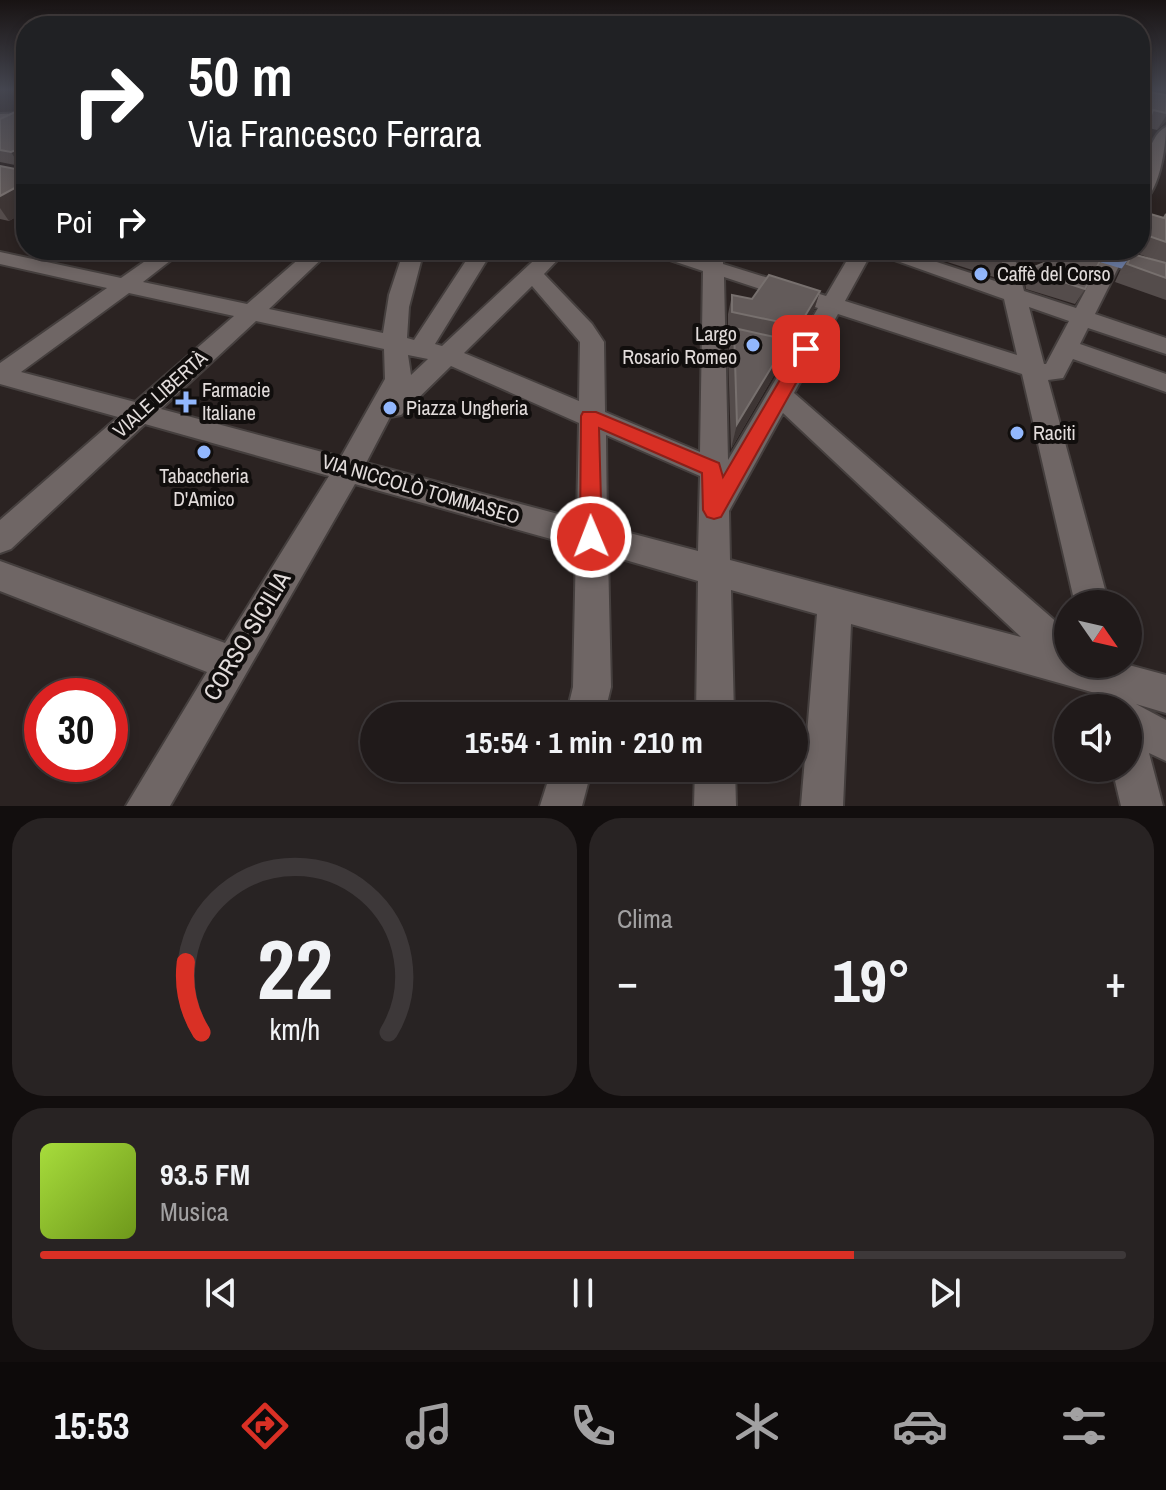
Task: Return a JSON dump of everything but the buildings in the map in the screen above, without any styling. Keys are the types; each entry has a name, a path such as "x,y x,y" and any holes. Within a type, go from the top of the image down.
{"main road":[{"path":"1128,260 1166,274"}],"street":[{"path":"1152,179 1160,136"},
{"path":"0,257 250,313 424,343 712,469"},
{"path":"0,375 160,260"},
{"name":"VIALE LIBERTÀ","path":"0,539 310,260"},
{"path":"372,428 398,379 401,366 389,339 411,260"},
{"path":"424,343 477,260"},
{"path":"372,428 454,355 547,260"},
{"path":"713,260 715,702"},
{"path":"718,260 831,304 1054,372 1083,318 1103,260"},
{"path":"714,510 857,260"},
{"path":"916,260 1012,287 1083,318 1166,346"},
{"path":"1005,260 1088,590"},
{"path":"532,274 584,329 592,342 592,687 588,702"},
{"path":"713,338 742,345"},
{"path":"1067,348 1166,383"},
{"path":"771,352 801,359"},
{"name":"VIA NICCOLÒ TOMMASEO","path":"0,375 142,411 1054,663"},
{"path":"780,395 1054,638"},
{"name":"CORSO SICILIA","path":"147,806 372,428"},
{"path":"0,576 231,663"},
{"path":"822,806 835,602"},
{"name":"VIA NICCOLÒ TOMMASEO","path":"1108,678 1166,694"},
{"path":"1142,729 1166,741"},
{"path":"561,806 568,782"},
{"path":"715,782 715,806"},
{"path":"1136,782 1142,806"}],"place":[{"name":"Caffè del Corso","path":"981,274"},
{"name":"Largo Rosario Romeo","path":"753,345"},
{"name":"Farmacie Italiane","path":"186,402"},
{"name":"Piazza Ungheria","path":"390,408"},
{"name":"Raciti","path":"1017,433"},
{"name":"Tabaccheria D'Amico","path":"204,452"}],"route":[{"path":"591,537 590,416 712,469 714,510 806,349"}]}
